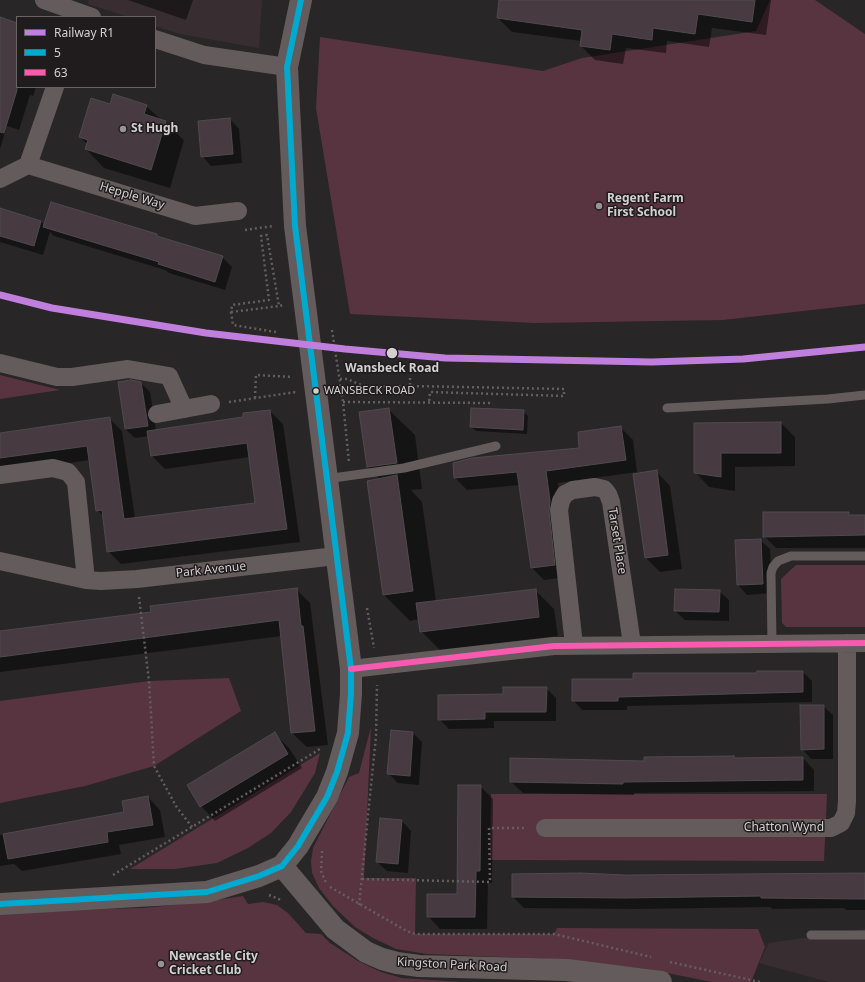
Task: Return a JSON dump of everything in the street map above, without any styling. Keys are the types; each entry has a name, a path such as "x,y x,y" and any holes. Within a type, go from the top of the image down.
{"street":[{"path":"44,0 63,3 84,16"},
{"path":"0,904 208,892 245,882 282,866 308,830 327,796 337,772 348,733 351,694 350,669 295,226 287,67 301,0"},
{"path":"156,39 204,55 287,67"},
{"path":"0,179 28,164 55,88"},
{"name":"Hepple Way","path":"28,164 195,216 238,211"},
{"path":"0,363 57,376 72,377 128,369 170,376 184,409"},
{"path":"157,414 211,404"},
{"path":"0,475 53,468 68,472 76,482 86,580"},
{"name":"Tarset Place","path":"574,645 559,510 565,494 573,490 595,487 604,489 611,502 632,644"},
{"name":"Park Avenue","path":"0,561 86,580 101,581 137,579 336,556"},
{"name":"Chatton Wynd","path":"545,828 831,828 841,823 846,813 847,801 847,643"},
{"path":"350,669 537,647 574,645 865,643"},
{"name":"Kingston Park Road","path":"282,866 335,929 366,952 397,963 474,972 567,970 661,982"}],"lane":[{"path":"667,408 828,399 865,395"},
{"path":"326,479 404,468 496,446"},
{"path":"772,644 771,573 773,566 778,561 791,556 865,556"},
{"path":"811,935 865,935"}],"path":[{"path":"241,231 278,226"},
{"path":"276,332 233,325 231,312 232,305 269,300 261,236 267,235 279,306"},
{"path":"231,312 288,305"},
{"path":"255,398 256,375 283,377"},
{"path":"342,393 408,394 410,378"},
{"path":"347,379 366,387 410,386 564,389 564,396 430,392 430,402"},
{"path":"211,404 296,392"},
{"path":"343,402 490,403"},
{"path":"137,579 149,681 154,766 176,806 192,827"},
{"path":"359,905 376,736 377,667 366,603"},
{"path":"112,876 348,733"},
{"path":"362,879 490,882 490,828 545,828"},
{"path":"308,830 325,842 320,855 320,864 325,880 336,892 415,934 554,934 652,958"},
{"path":"668,961 760,982"}],"shaded area":[{"path":"89,0 262,0 259,48 180,34 156,26 156,16 125,16 88,4"},
{"name":"Regent Farm First School","path":"770,0 815,0 865,34 865,304 723,320 535,323 350,314 316,108 320,37 543,71 582,58 756,31"},
{"path":"0,375 60,390 0,399"},
{"path":"796,565 865,565 865,627 786,627 782,623 781,579"},
{"path":"229,678 241,711 154,766 85,786 0,803 0,701 149,681"},
{"path":"371,727 364,878 416,878 415,934 554,934 557,928 758,929 765,947 751,982 712,982 647,969 554,959 427,954 396,949 355,927 333,906 319,888 312,873 311,861 313,848 349,777 359,773"},
{"path":"320,753 315,773 291,812 271,833 248,848 217,863 175,869 130,869"},
{"path":"491,794 827,794 824,861 490,860"},
{"path":"243,896 248,904 263,902 277,905 288,913 306,933 321,934 330,943 358,961 381,972 402,978 462,982 0,982 0,914 36,911 143,908 204,902"},
{"path":"865,929 865,982 829,982 759,963 769,943"}],"building":[{"path":"499,0 755,0 752,22 698,14 695,34 653,28 652,40 612,34 610,50 580,46 582,30 497,18"},
{"path":"0,17 16,23 17,90 4,133 0,132"},
{"name":"St Hugh","path":"113,94 147,105 144,114 166,121 151,170 85,149 88,140 79,137 91,98 110,104"},
{"path":"230,118 233,154 201,157 198,121"},
{"path":"51,202 157,234 157,236 223,256 215,282 158,264 159,262 43,227"},
{"path":"0,208 41,221 34,246 0,236"},
{"path":"131,380 141,382 148,426 125,429 118,382"},
{"path":"389,408 397,463 367,467 359,412"},
{"path":"471,408 524,410 523,430 470,427"},
{"path":"270,410 287,529 107,552 102,510 96,511 87,446 0,458 0,433 110,417 124,519 255,503 247,443 151,456 147,431 243,417 243,413"},
{"path":"781,422 781,453 721,453 721,477 694,473 694,423"},
{"path":"621,426 626,460 546,471 555,565 531,568 517,472 454,478 453,463 472,458 579,448 578,432"},
{"path":"657,470 668,555 645,558 633,474"},
{"path":"397,475 413,591 383,595 367,481"},
{"path":"763,512 849,512 849,515 865,515 865,535 763,537"},
{"path":"761,539 763,584 737,585 735,540"},
{"path":"297,588 301,626 303,626 315,731 291,733 279,620 0,657 0,631 151,612 150,606"},
{"path":"536,589 539,617 420,632 416,603"},
{"path":"675,589 720,590 719,612 674,611"},
{"path":"757,671 803,671 803,692 618,697 618,701 572,701 572,679 633,679 633,673 757,673"},
{"path":"503,687 547,687 546,712 485,712 485,719 438,720 438,695 503,694"},
{"path":"800,705 824,705 824,749 801,750"},
{"path":"391,730 413,732 410,776 387,774"},
{"path":"275,732 288,754 200,807 187,785"},
{"path":"734,756 734,758 803,757 803,780 623,782 623,784 510,782 510,758 644,761 644,757"},
{"path":"458,785 481,785 480,871 476,871 475,917 427,917 427,894 457,894"},
{"path":"148,796 153,825 107,832 108,842 8,859 3,834 124,812 122,801"},
{"path":"380,818 402,820 398,864 376,862"},
{"path":"580,873 625,875 865,873 865,899 761,898 761,896 625,898 512,897 512,874"}],"rail line":[{"name":"R1","path":"0,295 52,308 206,333 345,349 445,358 652,362 743,359 865,347"}],"transit line":[{"name":"5","path":"0,904 207,892 259,876 282,866 298,846 327,797 337,772 348,733 351,669 295,226 287,67 301,0"},
{"name":"63","path":"351,669 554,646 865,643"}],"place":[{"name":"St Hugh","path":"123,129"},
{"name":"Regent Farm First School","path":"599,206"},
{"name":"Wansbeck Road","path":"392,353"},
{"name":"WANSBECK ROAD","path":"316,391"},
{"name":"Newcastle City Cricket Club","path":"161,964"}]}
